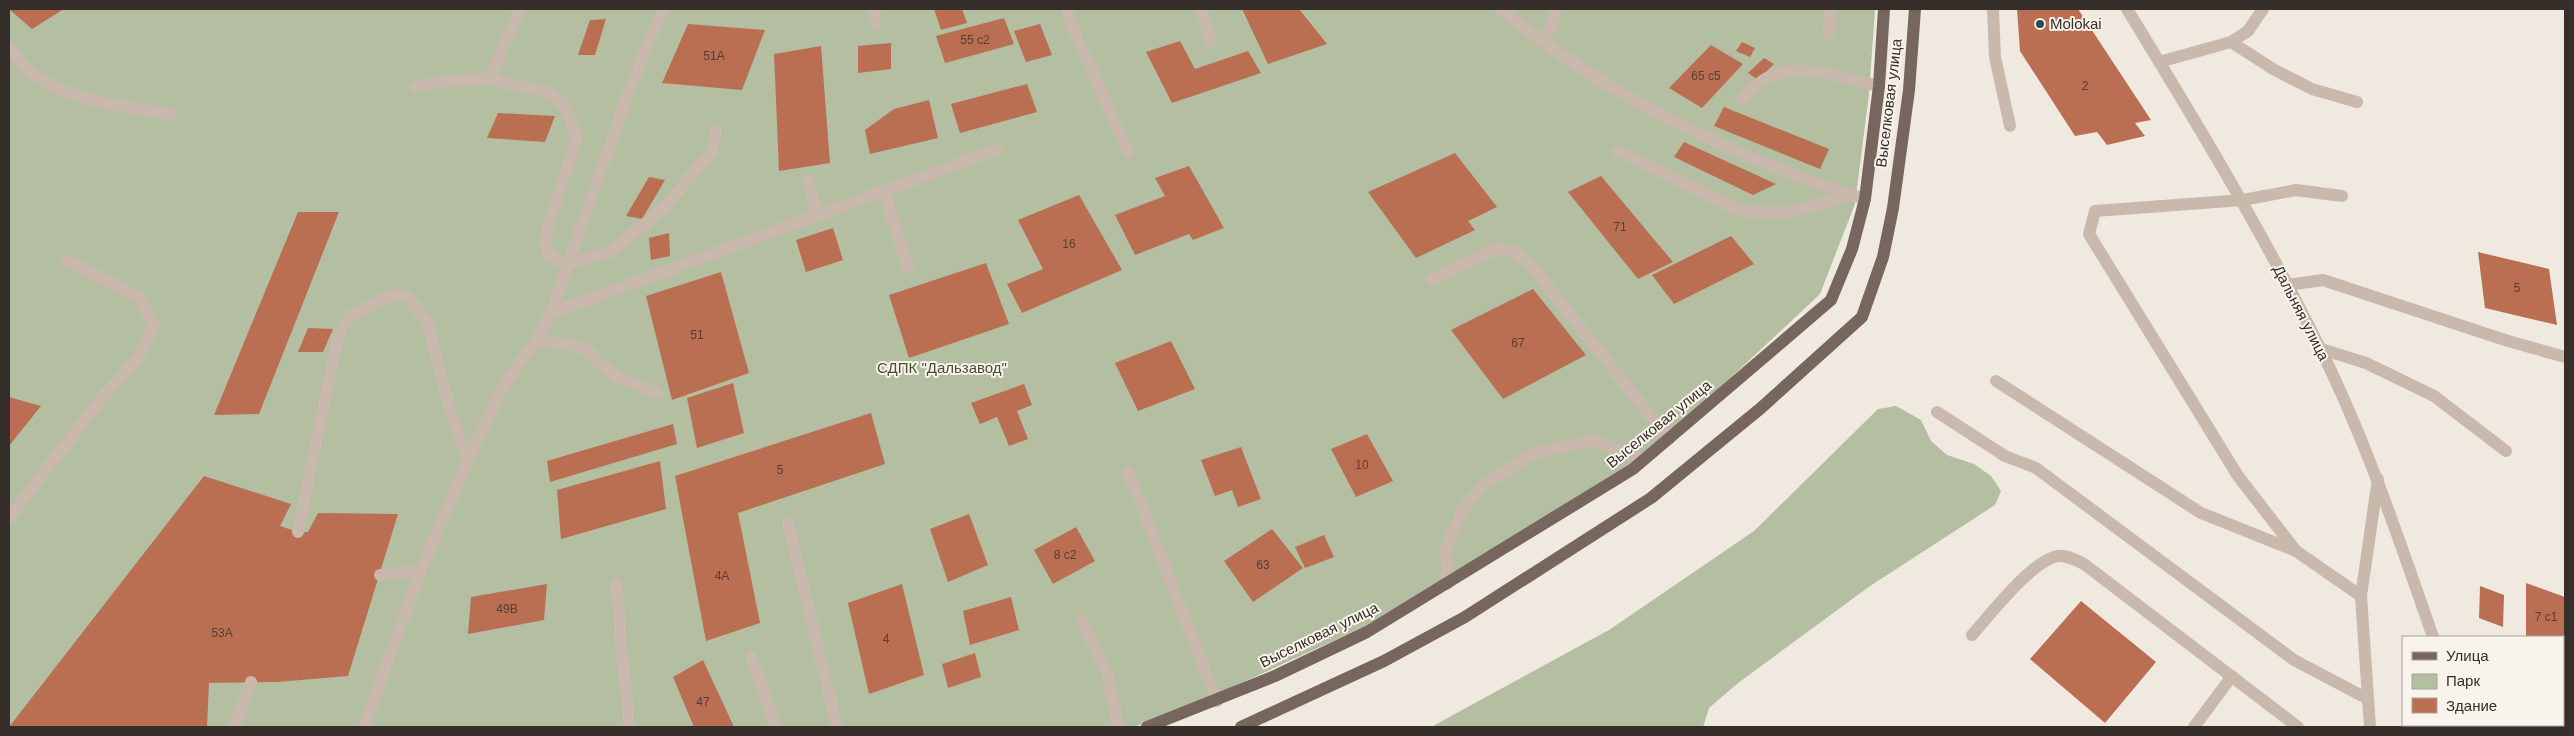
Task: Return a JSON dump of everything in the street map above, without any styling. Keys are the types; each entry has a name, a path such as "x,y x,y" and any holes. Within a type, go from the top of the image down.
{"main road":[{"name":"Выселковая улица","path":"1147,727 1217,701 1367,632 1633,469 1831,300 1852,249 1865,199 1878,86 1884,9"},
{"name":"Выселковая улица","path":"1241,727 1339,683 1465,616 1651,498 1761,408 1862,317 1883,257 1893,208 1909,90 1915,9"}],"street":[{"path":"490,78 520,9"},
{"path":"364,727 421,571 468,460 504,384 536,341 552,313 566,264 645,46 663,9"},
{"path":"875,9 876,23"},
{"path":"1067,9 1069,19 1128,152"},
{"path":"1200,9 1211,42"},
{"path":"1501,9 1518,24 1593,77 1670,120 1850,195 1865,199"},
{"path":"1543,41 1550,31 1556,12 1555,9"},
{"path":"1829,34 1830,9"},
{"path":"1992,9 1995,56 2010,126"},
{"name":"Дальняя улица","path":"2127,9 2243,200 2321,350 2378,480 2432,636"},
{"path":"2160,62 2231,42 2248,31 2264,9"},
{"path":"2231,42 2273,69 2312,89 2357,102"},
{"path":"9,47 32,72 72,93 129,108 170,114"},
{"path":"1742,99 1768,77 1788,71 1801,71 1878,86"},
{"path":"415,87 444,81 490,78 550,93 564,104 577,137 548,225 546,241 549,255 566,264 610,252 664,208 712,151 716,130"},
{"path":"552,313 673,270 817,214 884,192 996,150"},
{"path":"1618,151 1740,211 1789,213 1829,203 1850,195"},
{"path":"808,181 817,214"},
{"path":"2296,551 2238,476 2089,234 2095,212 2243,200 2296,190 2342,196"},
{"path":"884,192 908,267"},
{"path":"1431,280 1498,248 1514,252 1535,270 1669,439"},
{"path":"9,518 101,399 138,358 154,326 139,296 66,260"},
{"path":"2287,285 2323,280 2508,341 2565,357"},
{"path":"298,532 338,336 350,316 391,295 407,296 427,322 452,417 468,460"},
{"path":"536,341 575,345 588,349 597,361 613,374 635,387 658,393"},
{"path":"2321,350 2366,363 2434,396 2506,451"},
{"path":"1996,381 2201,513 2296,551 2361,596"},
{"path":"1937,412 2005,456 2036,468 2294,660 2368,699"},
{"path":"1447,584 1446,547 1463,509 1484,484 1535,453 1594,440 1643,460"},
{"path":"1128,470 1217,701"},
{"path":"2370,727 2361,596 2378,480"},
{"path":"788,523 837,727"},
{"path":"1972,635 2040,563 2056,556 2071,556 2298,727"},
{"path":"380,575 421,571"},
{"path":"616,584 630,727"},
{"path":"1082,620 1108,676 1118,727"},
{"path":"751,657 776,727"},
{"path":"2194,727 2232,676"},
{"path":"234,727 251,682"}],"green space":[{"name":"СДПК \"Дальзавод\"","path":"9,9 1875,9 1869,94 1855,204 1820,294 1643,460 1364,627 1173,714 1133,727 9,727"},
{"path":"1896,406 1921,420 1931,441 1947,455 1974,464 1991,476 2001,491 1995,505 1870,586 1738,683 1709,708 1703,727 1431,727 1609,630 1754,531 1878,409"}],"building":[{"path":"9,9 64,9 32,29"},
{"path":"934,9 962,9 967,23 941,30"},
{"path":"1242,9 1299,9 1327,44 1268,64"},
{"path":"2017,9 2078,9 2151,120 2135,123 2145,136 2107,145 2097,132 2075,136 2020,51"},
{"path":"1004,18 1014,44 945,63 936,36"},
{"path":"606,19 595,55 578,55 590,20"},
{"path":"688,24 765,30 742,90 662,83"},
{"path":"1040,24 1052,55 1026,62 1014,31"},
{"path":"1180,41 1195,69 1248,51 1261,73 1172,103 1146,52"},
{"path":"1742,42 1755,48 1750,57 1736,51"},
{"path":"891,43 891,69 858,73 858,46"},
{"path":"1711,45 1743,64 1702,108 1669,88"},
{"path":"821,46 830,163 779,171 774,54"},
{"path":"1764,58 1774,64 1758,80 1748,73"},
{"path":"1027,84 1037,112 960,133 951,104"},
{"path":"929,100 938,138 870,154 865,130 894,109"},
{"path":"1724,107 1829,149 1820,169 1714,126"},
{"path":"498,113 555,116 545,142 487,138"},
{"path":"1684,142 1776,184 1753,195 1674,157"},
{"path":"1455,153 1497,207 1468,221 1475,230 1416,258 1368,192"},
{"path":"1189,166 1224,228 1193,240 1189,234 1135,255 1115,215 1165,196 1155,178"},
{"path":"1601,176 1673,262 1638,279 1568,192"},
{"path":"649,177 665,180 642,219 626,216"},
{"path":"1079,195 1122,270 1022,313 1007,284 1043,269 1018,220"},
{"path":"298,212 339,212 259,414 214,415"},
{"path":"833,228 843,260 806,272 796,240"},
{"path":"669,233 670,256 651,260 649,238"},
{"path":"1731,236 1754,264 1674,304 1652,275"},
{"path":"2478,252 2549,269 2557,325 2485,308"},
{"path":"986,263 1009,324 909,358 889,295"},
{"path":"721,272 749,373 672,400 646,296"},
{"path":"1533,289 1586,355 1503,399 1451,330"},
{"path":"308,328 333,329 323,352 298,352"},
{"path":"1171,341 1195,389 1138,411 1115,363"},
{"path":"733,383 744,433 697,448 687,398"},
{"path":"1024,384 1032,405 1017,411 1028,439 1009,446 997,417 980,424 971,403"},
{"path":"9,397 41,406 9,446"},
{"path":"871,413 885,464 738,513 760,623 706,641 675,476"},
{"path":"673,424 677,444 550,482 547,461"},
{"path":"1367,434 1393,481 1356,497 1331,449"},
{"path":"1241,447 1261,499 1238,507 1232,490 1215,496 1201,460"},
{"path":"660,461 666,509 561,539 557,490"},
{"path":"204,476 291,504 280,526 298,532 308,532 318,513 398,514 348,676 277,682 209,683 207,727 9,727"},
{"path":"969,514 988,565 948,582 930,529"},
{"path":"1076,527 1095,561 1053,584 1034,550"},
{"path":"1272,529 1303,568 1253,602 1224,561"},
{"path":"1324,535 1334,557 1305,568 1295,547"},
{"path":"2526,583 2565,597 2565,668 2564,636 2526,636"},
{"path":"547,584 544,620 468,634 471,597"},
{"path":"902,584 924,675 869,694 848,603"},
{"path":"2480,586 2504,595 2503,627 2479,618"},
{"path":"1011,597 1019,630 970,645 963,611"},
{"path":"2081,601 2156,662 2105,723 2030,659"},
{"path":"975,653 981,677 948,688 942,664"},
{"path":"703,660 734,727 694,727 673,677"}],"place":[{"name":"Molokai","path":"2040,24"}]}
